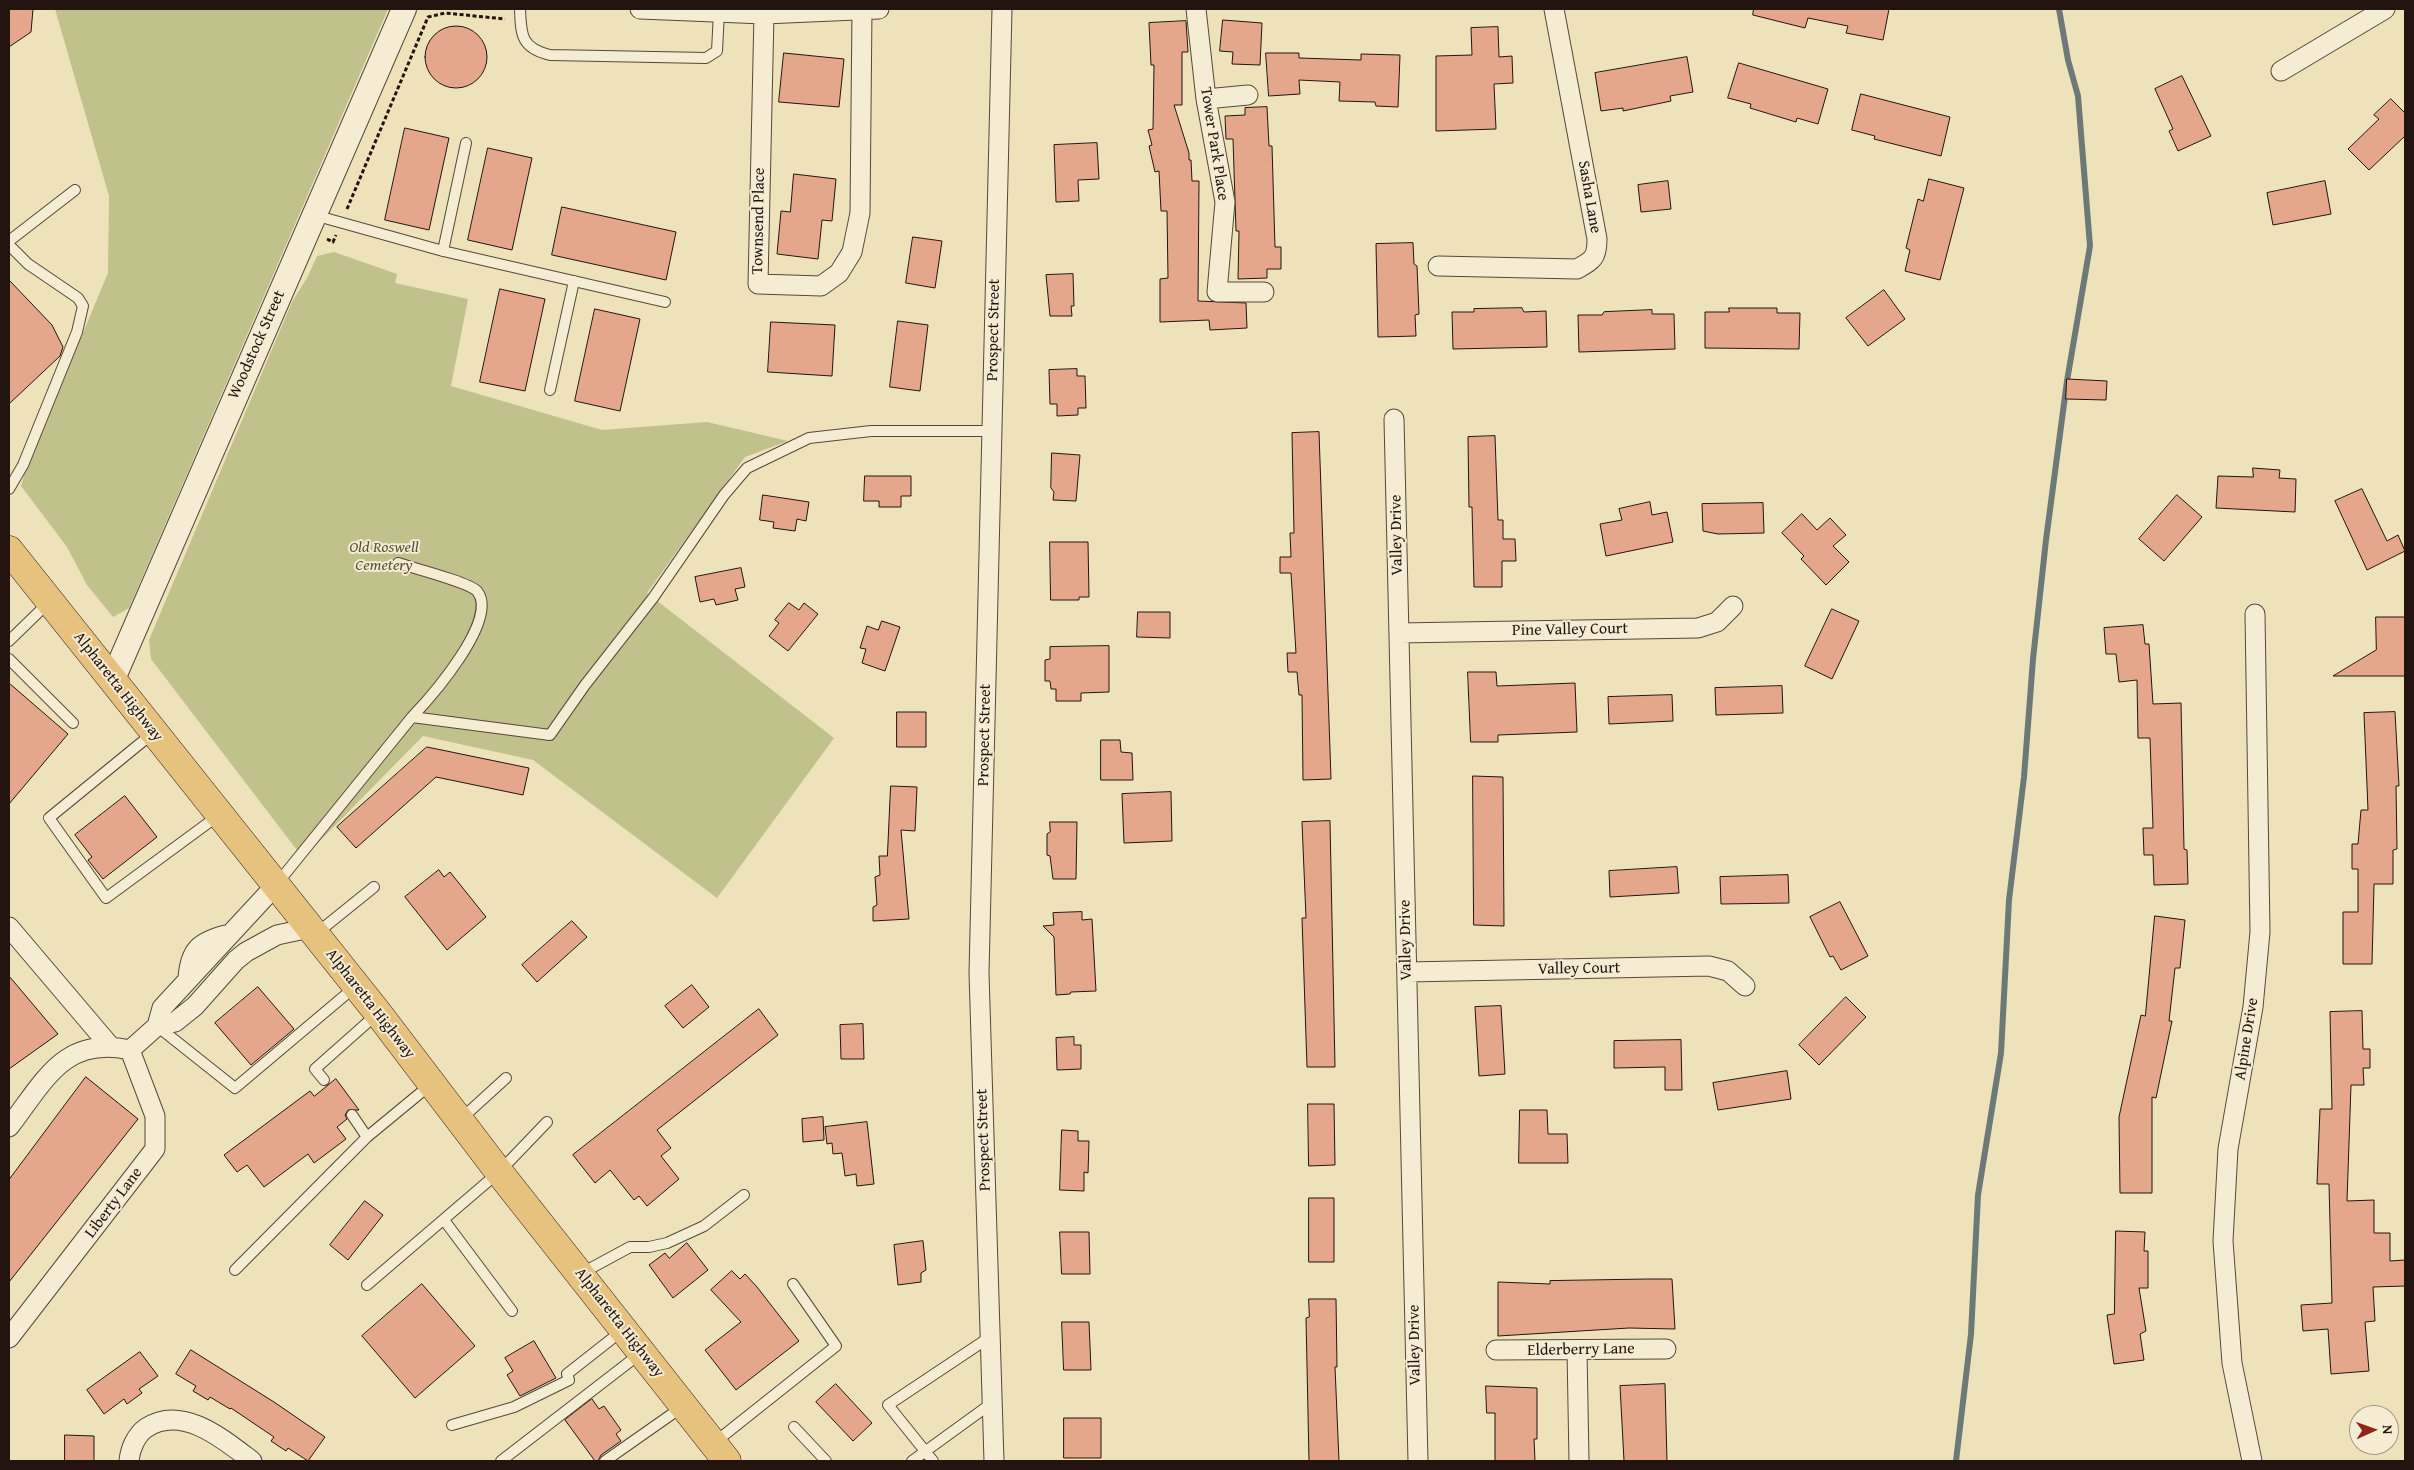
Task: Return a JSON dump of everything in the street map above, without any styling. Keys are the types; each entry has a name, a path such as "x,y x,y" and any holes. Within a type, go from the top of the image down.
{"highway":[{"name":"Alpharetta Highway","path":"9,550 378,1013 499,1172 720,1452"}],"street":[{"name":"Woodstock Street","path":"112,681 404,9"},
{"path":"640,9 764,14 870,9"},
{"name":"Townsend Place","path":"764,14 758,284 821,286 839,273 852,252 860,214 870,9"},
{"name":"Prospect Street","path":"994,1461 980,973 1002,9"},
{"name":"Tower Park Place","path":"1196,9 1206,98 1225,202 1217,292 1264,292"},
{"name":"Sasha Lane","path":"1438,266 1577,269 1593,260 1597,250 1597,239 1554,9"},
{"path":"2282,71 2385,9"},
{"path":"1206,98 1248,95"},
{"name":"Valley Drive","path":"1394,419 1418,1461"},
{"name":"Pine Valley Court","path":"1399,633 1698,628 1717,622 1733,606"},
{"name":"Alpine Drive","path":"2252,1461 2232,1363 2223,1241 2228,1149 2253,1007 2260,932 2255,614"},
{"path":"9,1127 60,1062 86,1048 110,1046 130,1050 156,1026 162,1008 275,886"},
{"path":"9,927 110,1046"},
{"path":"156,1026 175,1022 195,1006 236,960 260,942 277,935 312,931"},
{"name":"Valley Court","path":"1407,972 1709,966 1728,971 1745,986"},
{"path":"192,976 212,987"},
{"name":"Liberty Lane","path":"9,1338 155,1149 155,1116 130,1050"},
{"name":"Elderberry Lane","path":"1496,1350 1666,1349"},
{"path":"1577,1350 1579,1461"},
{"path":"129,1461 135,1441 144,1430 155,1422 172,1418 195,1424 228,1443 252,1461"}],"lane":[{"path":"520,9 521,32 530,48 550,55 569,56 706,58 717,52 719,12"},
{"path":"443,251 466,143"},
{"path":"9,489 22,465 73,341 83,306 78,298 28,264 9,243 74,190"},
{"path":"310,223 340,222 443,251 665,302"},
{"path":"550,390 574,281"},
{"path":"412,717 550,736 585,685 653,598 724,495 747,468 809,438 871,432 992,431"},
{"path":"275,886 412,717 435,693 478,626 481,598 475,590 398,564"},
{"path":"9,641 50,601"},
{"path":"9,659 73,722"},
{"path":"154,733 49,818 106,898 219,815"},
{"path":"312,931 374,887"},
{"path":"156,1026 235,1088 356,986"},
{"path":"324,1080 315,1069 378,1013"},
{"path":"460,1120 506,1078"},
{"path":"236,1270 367,1137 432,1083"},
{"path":"352,1116 367,1137"},
{"path":"367,1285 499,1172 548,1122"},
{"path":"581,1274 630,1247 649,1247 667,1243 704,1226 744,1195"},
{"path":"444,1220 512,1311"},
{"path":"720,1452 836,1346 793,1284"},
{"path":"452,1425 514,1407 569,1380 567,1374 624,1329"},
{"path":"933,1461 888,1405 990,1337"},
{"path":"500,1461 642,1352"},
{"path":"912,1461 992,1403"},
{"path":"606,1461 684,1406"},
{"path":"794,1427 826,1461"}],"path":[{"path":"310,223 333,242 428,17 445,13 510,19"}],"green space":[{"path":"55,9 388,9 129,608 113,617 87,585 67,547 21,486 25,472 108,273 109,196"},
{"name":"Old Roswell Cemetery","path":"334,252 397,274 395,283 468,299 451,386 602,430 707,422 788,441 745,457 647,593 834,738 717,898 533,760 423,736 303,858 151,659 149,640 292,302 308,276 317,256"}],"building":[{"path":"9,9 33,9 31,32 9,47"},
{"path":"1754,9 1889,9 1883,40 1846,33 1848,26 1808,18 1805,28 1753,15"},
{"path":"1223,20 1262,23 1260,65 1232,64 1233,52 1220,51"},
{"path":"1186,21 1188,52 1182,52 1182,105 1174,105 1189,153 1189,160 1191,160 1192,181 1199,181 1198,301 1246,303 1247,328 1210,330 1209,320 1160,322 1160,279 1168,278 1167,211 1161,211 1159,171 1155,172 1149,146 1152,145 1148,130 1153,129 1154,65 1151,65 1149,23"},
{"path":"456,26 468,28 478,35 485,45 487,57 485,69 478,79 468,86 456,88 444,86 434,79 427,69 425,57 427,45 434,35 444,28"},
{"path":"1498,27 1499,57 1512,56 1513,83 1494,84 1496,129 1436,131 1436,56 1472,55 1471,28"},
{"path":"784,53 844,59 839,107 779,102"},
{"path":"1266,53 1299,53 1299,58 1361,60 1361,54 1400,55 1398,107 1376,106 1375,102 1339,101 1340,82 1299,80 1300,94 1269,96"},
{"path":"1687,57 1693,92 1670,96 1671,101 1623,111 1623,108 1601,111 1595,73"},
{"path":"1739,63 1828,89 1818,124 1797,118 1796,122 1750,108 1751,104 1728,98"},
{"path":"2182,76 2211,136 2178,151 2169,131 2173,129 2155,89"},
{"path":"1861,94 1950,117 1941,156 1874,139 1875,136 1852,130"},
{"path":"2391,99 2405,113 2405,136 2369,170 2348,149 2379,119 2374,115"},
{"path":"1267,107 1269,146 1272,146 1275,247 1281,247 1281,269 1267,269 1267,278 1238,279 1239,231 1236,231 1233,139 1226,139 1225,116 1245,115 1245,108"},
{"path":"405,128 449,138 429,230 385,220"},
{"path":"1097,143 1099,179 1078,180 1079,201 1056,202 1054,145"},
{"path":"488,148 532,158 512,250 468,240"},
{"path":"794,174 836,179 832,221 822,220 818,259 777,254 781,211 790,212"},
{"path":"1929,179 1964,188 1940,280 1905,271 1910,250 1906,248 1918,199 1923,201"},
{"path":"1668,181 1671,209 1641,212 1638,185"},
{"path":"2325,181 2331,214 2273,225 2267,193"},
{"path":"562,207 676,232 666,280 552,255"},
{"path":"913,237 942,241 935,288 906,283"},
{"path":"1413,243 1414,264 1417,266 1419,314 1415,315 1416,336 1378,337 1376,244"},
{"path":"1073,274 1074,306 1071,306 1072,316 1050,316 1046,275"},
{"path":"9,280 52,325 63,347 60,356 9,404"},
{"path":"500,289 545,299 525,391 480,382"},
{"path":"1884,290 1905,319 1868,346 1846,318"},
{"path":"1522,308 1524,312 1546,311 1547,347 1453,349 1452,312 1474,312 1474,309"},
{"path":"1729,308 1777,308 1777,313 1800,313 1799,349 1705,348 1705,312 1729,312"},
{"path":"595,309 640,319 620,411 575,401"},
{"path":"1652,310 1652,314 1674,314 1675,349 1579,352 1578,315 1602,315 1604,312"},
{"path":"898,321 928,325 920,391 890,387"},
{"path":"771,322 835,325 832,376 768,372"},
{"path":"1077,369 1077,376 1085,376 1086,408 1078,408 1078,415 1057,416 1057,404 1050,404 1049,370"},
{"path":"2067,379 2107,381 2106,400 2066,399"},
{"path":"1319,432 1331,779 1303,780 1302,695 1299,695 1297,672 1288,672 1287,653 1296,653 1291,573 1280,573 1280,557 1291,557 1290,533 1294,533 1292,433"},
{"path":"1495,436 1498,520 1503,520 1503,539 1515,539 1516,561 1502,561 1502,587 1474,587 1472,507 1469,507 1468,437"},
{"path":"1052,453 1080,455 1076,501 1053,500 1054,492 1051,488"},
{"path":"2253,468 2280,470 2279,478 2296,479 2295,512 2216,508 2218,476 2253,477"},
{"path":"865,476 911,476 911,496 901,496 901,507 879,507 879,501 864,501"},
{"path":"2362,489 2387,541 2398,535 2405,551 2367,570 2335,501"},
{"path":"763,495 809,502 806,521 797,519 795,531 773,528 774,522 760,520"},
{"path":"2177,495 2202,517 2164,561 2139,539"},
{"path":"1650,502 1652,515 1667,512 1673,542 1606,556 1600,524 1622,520 1619,509"},
{"path":"1763,503 1764,533 1718,534 1703,531 1702,504"},
{"path":"1802,514 1817,530 1830,518 1846,535 1833,546 1849,562 1826,585 1801,559 1804,556 1782,533"},
{"path":"1050,542 1088,542 1089,597 1079,597 1079,600 1051,600"},
{"path":"741,568 745,587 735,589 738,600 716,605 714,599 700,602 695,577"},
{"path":"789,603 799,610 804,603 818,614 788,651 769,636 779,623 775,620"},
{"path":"1832,609 1859,621 1832,679 1805,666"},
{"path":"1138,612 1170,612 1170,638 1137,637"},
{"path":"2376,617 2405,617 2405,676 2333,676 2376,650"},
{"path":"882,621 900,627 885,671 862,663 866,649 860,648 867,626 878,630"},
{"path":"2143,625 2145,644 2149,644 2153,704 2181,703 2184,849 2187,850 2188,884 2154,885 2153,855 2144,855 2143,828 2153,828 2150,738 2138,738 2137,680 2119,682 2116,654 2106,654 2104,628"},
{"path":"1109,646 1109,692 1081,693 1081,701 1056,701 1056,689 1051,689 1050,681 1045,681 1045,660 1050,659 1050,647"},
{"path":"1468,672 1496,672 1497,686 1575,683 1577,732 1498,735 1498,742 1471,742"},
{"path":"9,683 68,734 9,804"},
{"path":"1782,686 1783,713 1716,715 1715,688"},
{"path":"1672,695 1673,721 1609,724 1608,697"},
{"path":"897,712 926,712 926,747 897,747"},
{"path":"2395,712 2399,786 2396,786 2397,849 2393,850 2393,884 2374,884 2372,964 2343,964 2343,912 2358,912 2358,869 2352,869 2352,844 2358,844 2361,810 2368,810 2364,713"},
{"path":"1101,740 1120,740 1121,752 1132,753 1133,780 1101,780"},
{"path":"427,747 529,768 523,795 436,777 356,848 337,827"},
{"path":"1473,776 1503,777 1504,926 1474,925"},
{"path":"891,786 917,787 915,831 901,830 909,919 873,921 873,907 877,905 875,877 880,875 879,856 887,856"},
{"path":"1171,792 1172,841 1124,843 1122,794"},
{"path":"125,796 157,837 103,879 88,860 92,857 75,835"},
{"path":"1330,821 1335,1067 1307,1067 1302,918 1306,918 1302,822"},
{"path":"1050,822 1077,822 1076,879 1053,879 1050,856 1047,855 1047,834 1050,832"},
{"path":"1677,867 1679,893 1610,897 1609,871"},
{"path":"439,870 444,877 450,872 486,917 447,950 405,897"},
{"path":"1788,875 1789,903 1721,904 1720,877"},
{"path":"1840,902 1868,956 1841,970 1833,956 1830,957 1810,917"},
{"path":"1082,912 1082,920 1092,919 1096,991 1056,995 1054,937 1043,926 1054,925 1053,913"},
{"path":"2155,916 2185,920 2180,968 2175,968 2169,1021 2172,1021 2156,1098 2152,1097 2152,1193 2120,1193 2119,1117 2141,1015 2145,1016"},
{"path":"572,921 587,937 537,982 522,965"},
{"path":"9,976 58,1034 9,1069"},
{"path":"692,985 709,1007 683,1028 665,1006"},
{"path":"258,987 294,1029 251,1065 215,1023"},
{"path":"1846,997 1866,1017 1819,1065 1799,1045"},
{"path":"1501,1006 1505,1074 1479,1076 1475,1007"},
{"path":"759,1009 778,1035 657,1130 671,1148 661,1156 679,1179 647,1206 639,1196 634,1200 610,1170 595,1183 573,1155"},
{"path":"2362,1011 2363,1049 2370,1049 2370,1068 2363,1068 2364,1085 2351,1085 2347,1201 2374,1200 2374,1233 2390,1233 2390,1261 2405,1260 2405,1286 2373,1287 2375,1321 2365,1322 2369,1371 2331,1374 2328,1329 2303,1331 2301,1305 2332,1303 2329,1184 2317,1184 2320,1109 2332,1109 2330,1012"},
{"path":"863,1024 864,1059 841,1059 840,1025"},
{"path":"1074,1037 1074,1045 1081,1045 1081,1069 1057,1070 1056,1038"},
{"path":"1681,1040 1682,1090 1665,1090 1665,1067 1614,1068 1614,1041"},
{"path":"1787,1071 1791,1099 1718,1110 1713,1083"},
{"path":"86,1077 138,1119 9,1282 9,1180"},
{"path":"336,1079 359,1110 348,1110 345,1115 347,1119 337,1127 346,1139 314,1163 308,1154 264,1187 247,1165 237,1172 224,1155 310,1091 314,1096"},
{"path":"1308,1104 1334,1104 1335,1165 1309,1166"},
{"path":"1520,1110 1547,1110 1548,1134 1567,1134 1568,1163 1519,1163"},
{"path":"823,1117 824,1140 803,1142 802,1119"},
{"path":"867,1122 874,1184 857,1186 856,1174 845,1176 842,1153 833,1154 832,1143 827,1144 825,1127"},
{"path":"1062,1130 1078,1131 1078,1141 1089,1141 1088,1173 1084,1172 1084,1191 1060,1190"},
{"path":"1309,1198 1334,1198 1334,1262 1309,1262"},
{"path":"365,1201 383,1215 348,1260 330,1245"},
{"path":"2116,1231 2145,1232 2144,1251 2148,1251 2148,1288 2139,1288 2146,1331 2140,1334 2144,1360 2114,1364 2107,1315 2114,1314"},
{"path":"1060,1232 1089,1232 1090,1274 1062,1274"},
{"path":"923,1241 926,1270 921,1273 921,1282 898,1285 894,1245"},
{"path":"687,1243 708,1270 673,1298 649,1265 665,1253 669,1258"},
{"path":"732,1271 740,1279 745,1274 799,1341 736,1390 705,1350 741,1322 711,1290"},
{"path":"1672,1279 1675,1329 1629,1328 1498,1336 1498,1282 1550,1284 1550,1281"},
{"path":"422,1284 475,1346 415,1398 362,1336"},
{"path":"1309,1299 1336,1299 1337,1367 1335,1367 1339,1461 1309,1461 1306,1318 1309,1317"},
{"path":"1062,1322 1089,1322 1091,1370 1064,1370"},
{"path":"534,1341 556,1378 520,1396 507,1375 513,1371 505,1358"},
{"path":"191,1350 274,1402 325,1437 308,1461 288,1448 286,1451 271,1441 274,1437 231,1408 210,1397 208,1400 193,1391 196,1386 176,1374"},
{"path":"140,1352 158,1376 139,1389 142,1393 127,1404 124,1399 104,1414 87,1390"},
{"path":"836,1384 872,1423 853,1441 816,1402"},
{"path":"1665,1384 1667,1461 1624,1461 1620,1386"},
{"path":"1486,1386 1537,1388 1537,1439 1534,1439 1535,1461 1495,1461 1495,1413 1487,1413"},
{"path":"592,1399 599,1409 604,1406 621,1430 616,1434 621,1441 601,1455 598,1461 595,1461 565,1420"},
{"path":"1064,1418 1101,1418 1101,1458 1064,1458"},
{"path":"65,1435 94,1436 94,1461 65,1461"}],"waterway":[{"path":"1956,1461 1971,1334 1978,1195 2001,1053 2009,900 2024,777 2033,659 2046,540 2067,381 2090,246 2078,96 2068,60 2059,9"}]}
